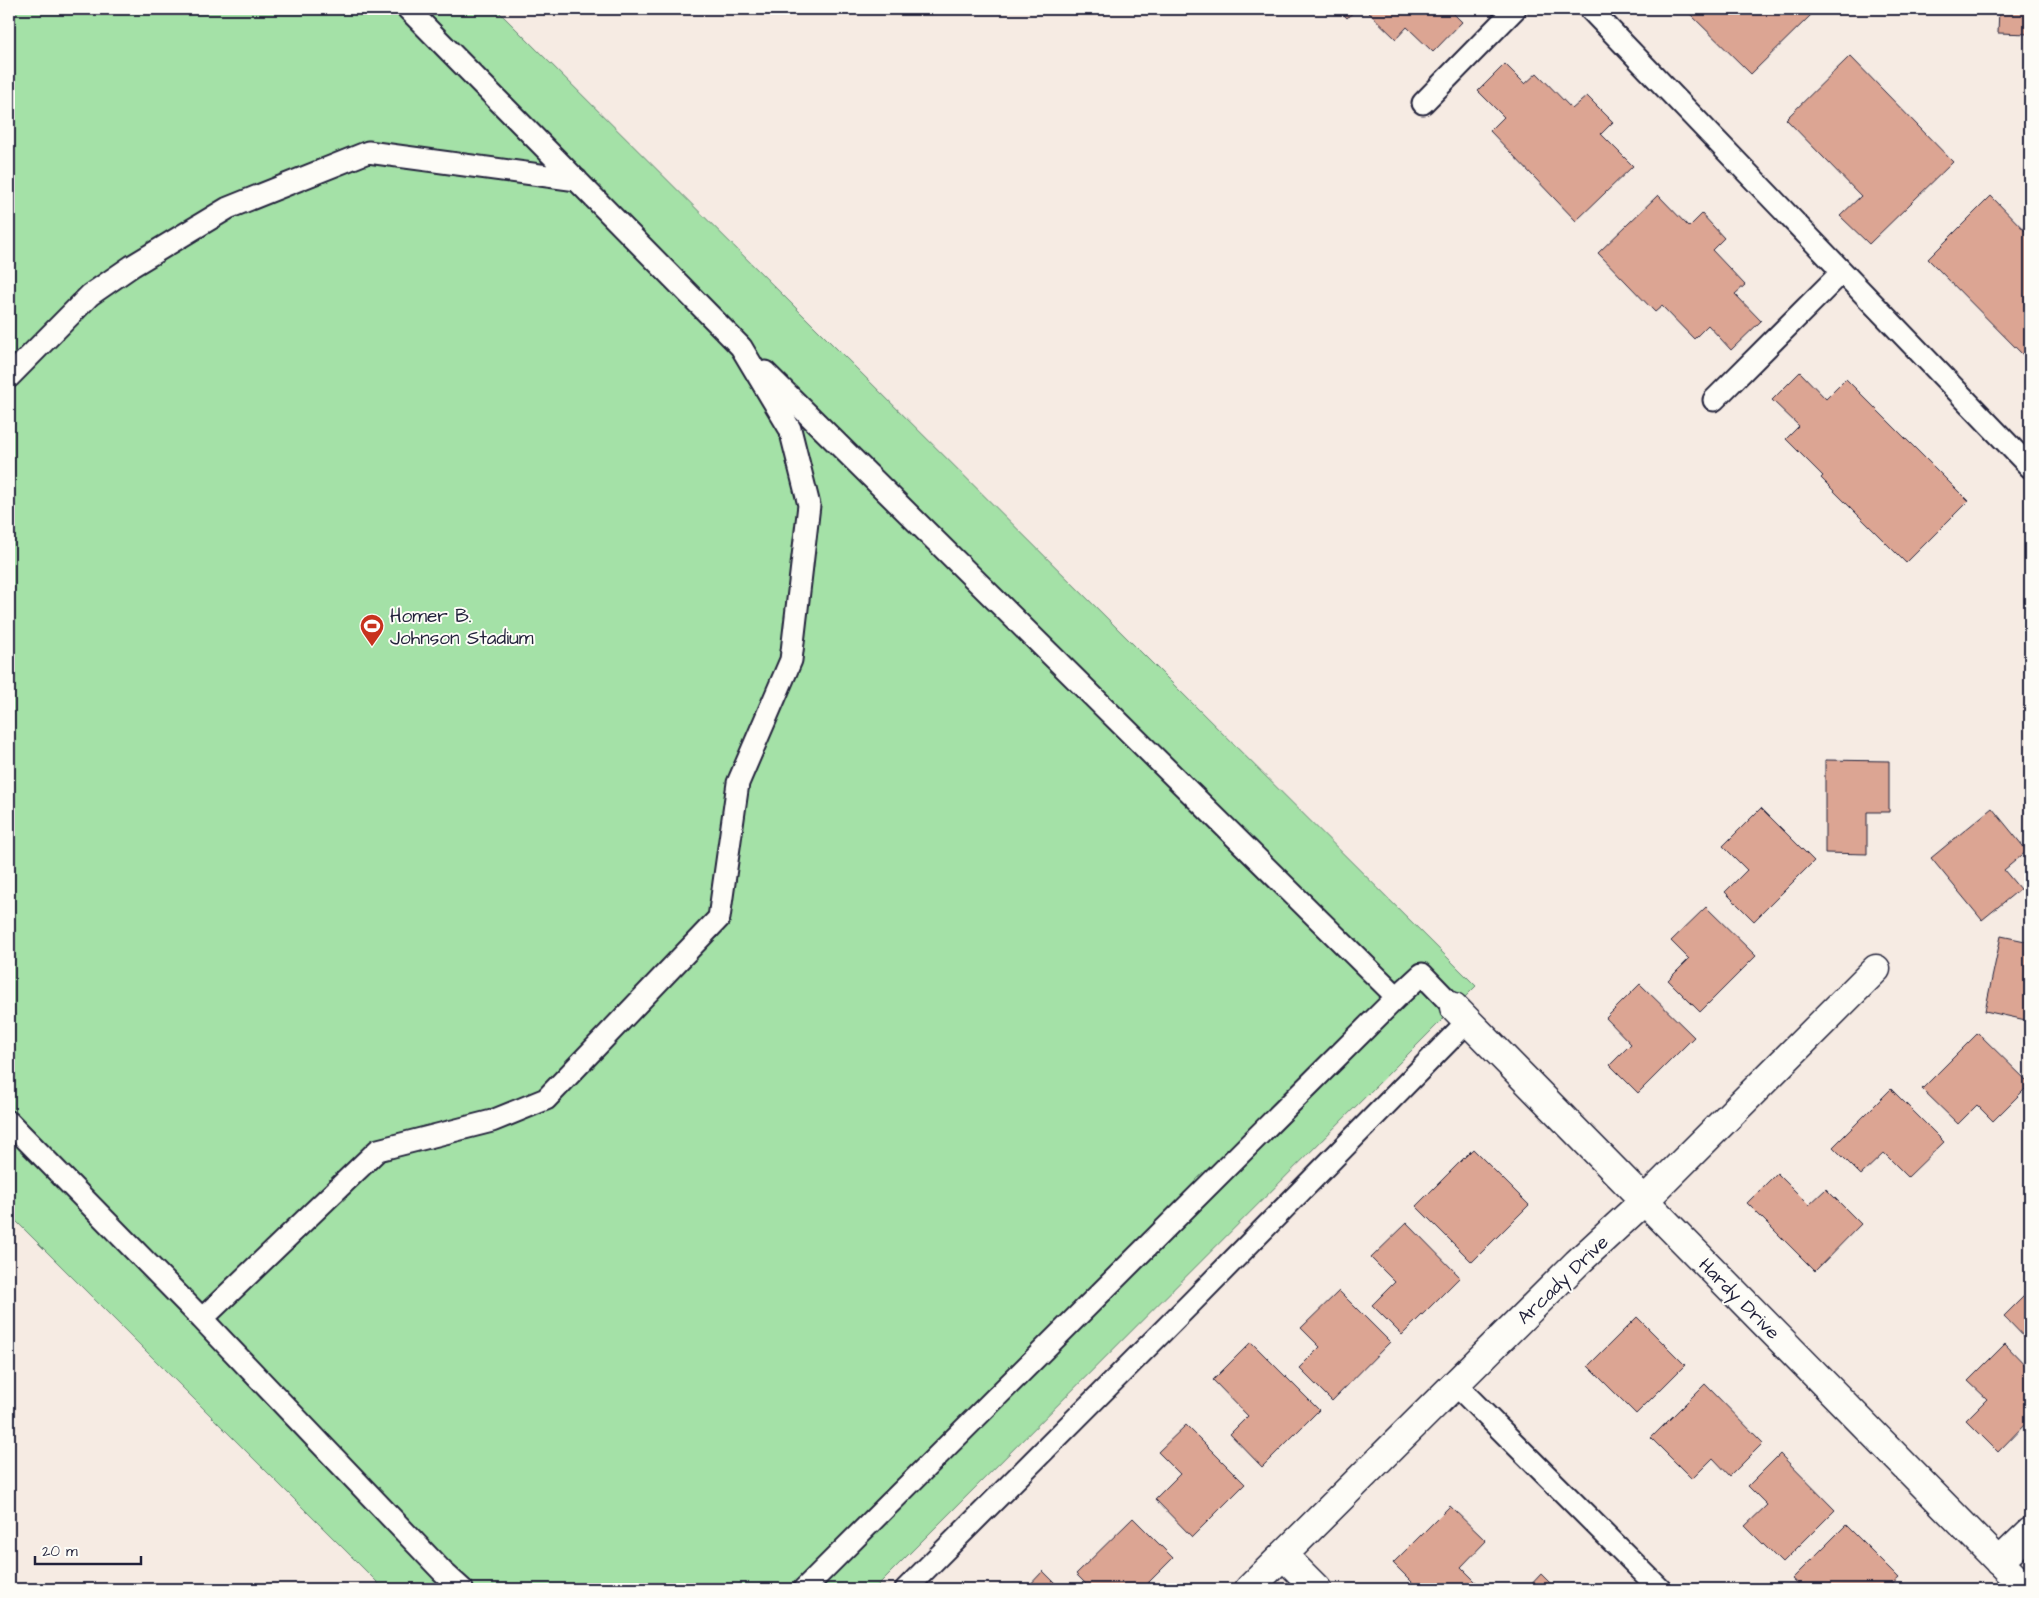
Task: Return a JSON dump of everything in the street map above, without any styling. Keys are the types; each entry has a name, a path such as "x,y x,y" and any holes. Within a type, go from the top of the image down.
{"street":[{"name":"Arcady Drive","path":"1249,1589 1576,1263 1644,1201 1876,969"},
{"name":"Hardy Drive","path":"1461,1014 2026,1589"},
{"path":"1999,1562 2030,1532"},
{"path":"1284,1556 1317,1589"}],"lane":[{"path":"408,9 741,348 1397,997"},
{"path":"1423,103 1515,9"},
{"path":"1590,9 2030,467"},
{"path":"9,377 90,295 132,266 228,208 368,152 577,180"},
{"path":"1714,400 1842,272"},
{"path":"202,1319 378,1150 492,1121 546,1099 719,918 738,783 790,660 809,505 790,429 741,348"},
{"path":"804,1589 1422,974 1461,1014 1185,1309 906,1589"},
{"path":"9,1122 202,1319 435,1564 462,1589"},
{"path":"1455,1384 1660,1589"}],"green space":[{"path":"9,9 496,9 1476,986 874,1589 384,1589 9,1214"}],"building":[{"path":"1338,9 1357,9 1347,18"},
{"path":"1365,9 1449,9 1462,22 1433,52 1407,27 1396,39"},
{"path":"1685,9 1809,9 1813,13 1751,74"},
{"path":"1999,9 2030,9 2030,34 1998,33"},
{"path":"1850,56 1953,162 1869,244 1840,216 1861,196 1786,119"},
{"path":"1505,64 1525,84 1537,73 1572,109 1587,96 1613,122 1601,134 1633,166 1576,221 1490,131 1504,117 1478,91"},
{"path":"1658,195 1689,227 1702,214 1724,238 1712,250 1745,285 1735,294 1761,321 1731,350 1708,325 1694,339 1662,306 1655,312 1598,253"},
{"path":"1991,196 2030,236 2030,362 1928,259"},
{"path":"1800,372 1826,399 1846,379 1968,501 1906,563 1821,478 1823,476 1786,439 1799,426 1772,400"},
{"path":"1825,760 1889,761 1889,812 1867,812 1867,854 1825,853"},
{"path":"1761,808 1814,861 1754,921 1725,892 1747,870 1723,846"},
{"path":"1992,808 2027,851 2004,870 2020,889 1982,920 1931,858"},
{"path":"1706,907 1756,956 1700,1012 1668,980 1689,959 1671,941"},
{"path":"2001,936 2030,942 2030,1021 1985,1011"},
{"path":"1640,984 1694,1037 1638,1093 1610,1065 1631,1044 1606,1018"},
{"path":"1978,1033 2030,1084 1993,1121 1977,1105 1958,1124 1922,1089"},
{"path":"1891,1089 1944,1142 1908,1177 1884,1153 1861,1175 1833,1147"},
{"path":"1473,1149 1529,1205 1472,1262 1416,1206"},
{"path":"1777,1173 1809,1205 1826,1189 1861,1224 1815,1271 1747,1203"},
{"path":"1407,1223 1460,1277 1402,1335 1372,1305 1395,1282 1371,1258"},
{"path":"2030,1290 2030,1343 2004,1316"},
{"path":"1339,1291 1390,1342 1332,1401 1299,1368 1320,1347 1301,1328"},
{"path":"1637,1317 1685,1365 1636,1414 1588,1366"},
{"path":"1251,1342 1319,1410 1262,1467 1230,1434 1248,1416 1213,1380"},
{"path":"2005,1344 2030,1370 2030,1419 1998,1452 1966,1420 1987,1399 1968,1381"},
{"path":"1705,1384 1763,1443 1730,1476 1713,1458 1692,1479 1651,1438"},
{"path":"1186,1425 1245,1484 1192,1537 1155,1499 1180,1474 1158,1452"},
{"path":"1780,1454 1835,1510 1782,1563 1745,1526 1767,1505 1748,1486"},
{"path":"1450,1506 1486,1541 1461,1567 1480,1586 1478,1589 1419,1589 1393,1563"},
{"path":"1133,1518 1173,1558 1142,1589 1091,1589 1076,1574"},
{"path":"1846,1525 1899,1578 1887,1589 1803,1589 1792,1579"},
{"path":"1043,1571 1061,1589 1026,1589"},
{"path":"1541,1574 1556,1589 1527,1589"}],"place":[{"name":"Homer B. Johnson Stadium","path":"372,647"}]}
